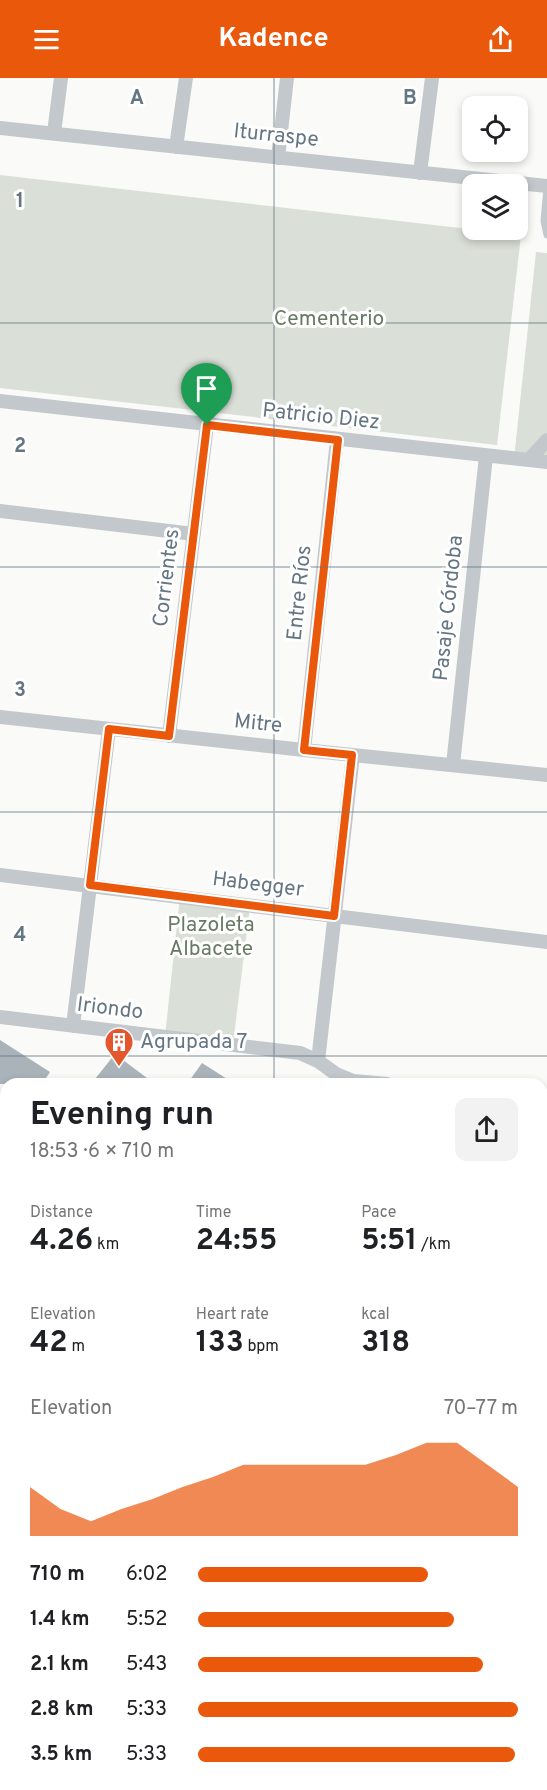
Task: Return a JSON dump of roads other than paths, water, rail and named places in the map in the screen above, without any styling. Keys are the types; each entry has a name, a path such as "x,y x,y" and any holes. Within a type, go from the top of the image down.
{"street":[{"path":"54,133 61,78"},
{"path":"176,147 186,78"},
{"path":"278,158 287,78"},
{"path":"420,173 432,78"},
{"name":"Iturraspe","path":"0,128 547,187"},
{"name":"Patricio Diez","path":"0,401 547,462"},
{"name":"Corrientes","path":"169,736 207,425"},
{"name":"Entre Ríos","path":"304,750 338,440"},
{"path":"529,460 547,441"},
{"name":"Pasaje Córdoba","path":"453,765 486,456"},
{"path":"0,511 194,534"},
{"name":"Mitre","path":"0,717 547,775"},
{"path":"73,1026 109,729"},
{"path":"318,1061 352,755"},
{"name":"Habegger","path":"0,875 547,942"},
{"name":"Iriondo","path":"0,1017 300,1053 346,1078"}],"lane":[{"path":"547,187 544,221 547,236"}],"place":[{"name":"Agrupada 7","path":"119,1068"}],"park label":[{"name":"Cementerio","path":"329,319"},
{"name":"Plazoleta Albacete","path":"211,937"}]}
